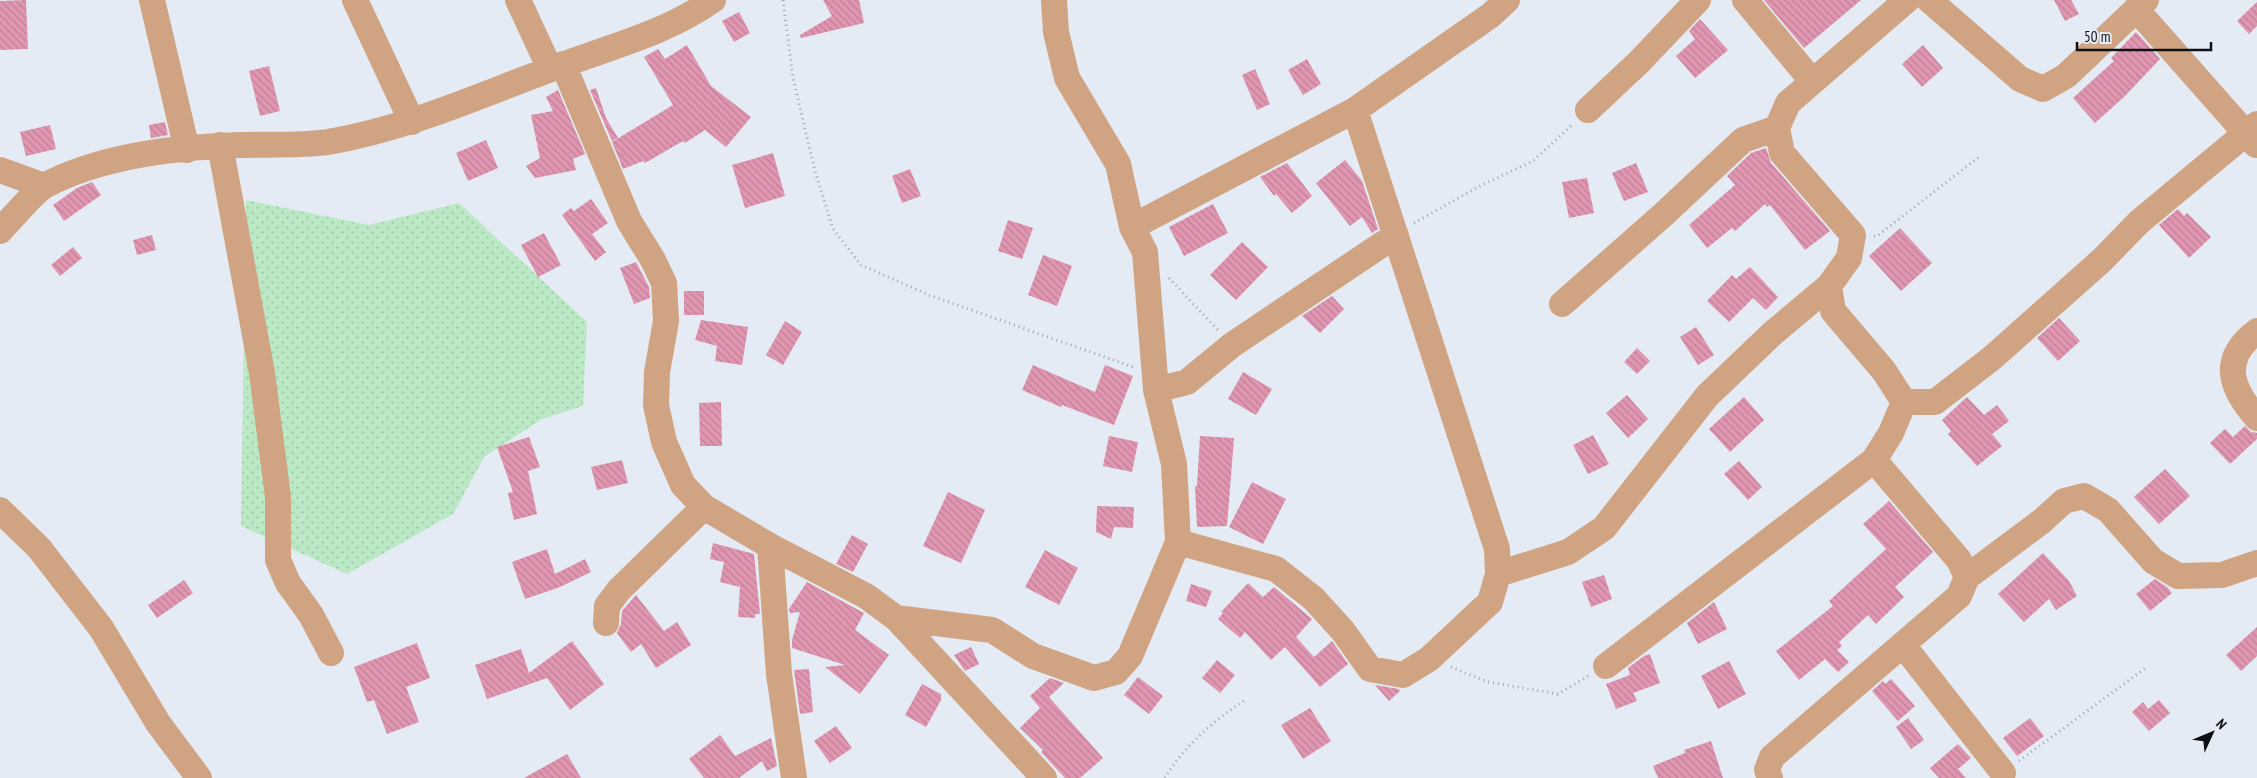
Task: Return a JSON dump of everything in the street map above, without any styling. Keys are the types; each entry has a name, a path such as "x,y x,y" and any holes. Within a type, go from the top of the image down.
{"street":[{"path":"152,0 187,150"},
{"path":"355,0 412,122"},
{"path":"518,0 557,67 629,221 653,260 664,283 666,321 657,372 656,405 664,442 683,485 704,507 770,546 866,596 896,618 1044,778"},
{"path":"896,618 992,630 1033,656 1094,678 1116,672 1130,656 1178,542 1174,464 1155,380 1145,252 1132,228 1118,164 1067,78 1056,32 1054,0"},
{"path":"1132,228 1355,110 1491,15 1507,0"},
{"path":"1588,110 1639,62 1698,0"},
{"path":"1744,0 1812,81"},
{"path":"1498,574 1568,552 1604,528 1707,396 1773,333 1829,286 1849,258 1853,235 1782,153 1777,128 1788,103 1907,0"},
{"path":"1904,402 1935,402 1942,397 1992,358 2102,260 2139,222 2253,134 2141,5 2066,76 2043,89 2020,79 1929,0"},
{"path":"0,231 44,186 113,159 220,145 326,142 412,122 648,35 699,4"},
{"path":"1178,542 1276,569 1314,599 1343,631 1370,669 1402,675 1429,659 1490,602 1498,574 1497,549 1355,110"},
{"path":"1562,304 1664,214 1743,140 1777,128"},
{"path":"220,145 262,373 278,497 278,560 288,583 311,615 331,653"},
{"path":"0,170 44,186"},
{"path":"1155,380 1187,382 1232,345 1396,235"},
{"path":"1829,286 1833,310 1884,371 1904,402"},
{"path":"2257,331 2238,349 2231,376 2242,402 2257,418"},
{"path":"1606,666 1874,460 1891,434 1904,402"},
{"path":"1874,460 1959,560 1967,577"},
{"path":"1770,778 1766,770 1772,758 1959,596 1967,577 2042,521 2064,501 2084,496 2108,510 2153,561 2178,576 2222,575 2257,563"},
{"path":"606,623 607,606 619,590 704,507"},
{"path":"0,510 39,548 101,628 158,723 199,778"},
{"path":"770,546 779,674 794,778"},
{"path":"1903,645 2003,773"}],"path":[{"path":"783,0 793,78 815,171 833,229 860,265 929,295 1001,318 1126,366 1155,380"},
{"path":"1396,235 1478,186 1533,161 1588,110"},
{"path":"1853,235 1877,236 1979,158"},
{"path":"1145,252 1232,345"},
{"path":"1429,659 1488,682 1558,694 1606,666"},
{"path":"2003,773 2147,667"},
{"path":"1165,778 1176,760 1223,714 1245,700"}],"green space":[{"path":"246,200 369,225 459,203 587,322 583,406 542,419 484,457 453,514 347,574 241,526"}],"building":[{"path":"26,0 28,49 0,50 0,1"},
{"path":"823,0 859,0 864,23 801,38 800,35 832,16"},
{"path":"1764,0 1861,0 1804,48"},
{"path":"2054,0 2071,0 2079,14 2065,21"},
{"path":"2257,2 2257,26 2249,34 2237,21"},
{"path":"739,12 750,33 734,42 722,21"},
{"path":"1700,19 1728,50 1695,78 1676,56 1695,39 1689,31"},
{"path":"2136,32 2160,59 2125,96 2095,123 2073,98 2114,61 2111,58"},
{"path":"687,45 711,86 751,117 726,147 705,130 685,143 683,141 645,163 643,161 623,169 612,142 673,105 644,57 658,49 665,59"},
{"path":"1923,45 1943,68 1922,87 1902,64"},
{"path":"1307,59 1321,84 1303,95 1288,70"},
{"path":"269,66 280,111 260,116 249,71"},
{"path":"1255,69 1270,104 1257,110 1242,75"},
{"path":"596,88 606,118 618,138 612,141 590,90"},
{"path":"558,90 585,154 573,159 576,170 535,178 526,166 540,158 531,115 553,111 546,97"},
{"path":"165,122 168,135 151,138 149,125"},
{"path":"50,125 56,149 26,156 20,132"},
{"path":"486,140 498,168 468,181 456,153"},
{"path":"1766,148 1771,163 1830,231 1805,250 1770,205 1767,207 1765,204 1735,231 1732,228 1707,248 1689,225 1735,185 1727,176 1751,153"},
{"path":"773,153 785,196 745,208 732,165"},
{"path":"1345,160 1362,181 1378,229 1372,233 1362,217 1350,226 1316,183"},
{"path":"1287,163 1312,196 1292,213 1276,194 1274,196 1260,177"},
{"path":"1636,163 1648,192 1624,201 1612,173"},
{"path":"910,169 921,196 902,203 892,176"},
{"path":"1587,178 1594,213 1569,218 1562,182"},
{"path":"92,182 101,195 64,221 53,205 77,188"},
{"path":"591,199 608,223 592,234 606,252 595,261 562,215 571,208 574,211"},
{"path":"1213,204 1228,233 1184,256 1169,227"},
{"path":"2178,209 2184,216 2187,213 2211,237 2189,258 2159,225"},
{"path":"1008,220 1033,228 1022,259 998,251"},
{"path":"1900,228 1932,263 1901,291 1869,256"},
{"path":"544,233 561,265 538,277 521,245"},
{"path":"152,235 156,250 137,255 133,240"},
{"path":"1242,242 1268,267 1236,300 1210,275"},
{"path":"73,247 82,258 60,276 51,265"},
{"path":"1043,255 1072,266 1057,306 1028,295"},
{"path":"636,262 649,287 650,298 634,304 620,268"},
{"path":"1750,267 1778,297 1766,310 1753,298 1729,322 1707,301 1732,275 1736,279"},
{"path":"684,291 704,291 704,315 684,315"},
{"path":"1332,296 1344,309 1320,333 1302,316"},
{"path":"2059,318 2080,341 2058,361 2037,338"},
{"path":"701,320 748,327 742,365 715,361 717,346 695,340"},
{"path":"785,321 802,332 783,365 766,355"},
{"path":"1696,327 1714,355 1698,365 1680,337"},
{"path":"1637,348 1650,361 1637,374 1624,362"},
{"path":"1033,365 1095,392 1105,365 1133,376 1114,425 1062,405 1061,407 1022,390"},
{"path":"1243,372 1272,389 1256,415 1228,399"},
{"path":"1627,395 1648,419 1628,438 1606,413"},
{"path":"1744,397 1764,420 1730,452 1709,429"},
{"path":"1967,397 1984,415 1997,405 2009,421 1992,434 2002,446 1977,466 1948,434 1951,431 1942,420"},
{"path":"721,402 722,446 700,446 699,403"},
{"path":"2245,426 2251,432 2257,433 2257,439 2230,464 2210,443 2225,429 2233,437"},
{"path":"1593,435 1609,464 1588,474 1573,445"},
{"path":"1109,436 1138,442 1132,472 1103,466"},
{"path":"1200,436 1234,438 1227,526 1197,527 1195,486 1197,486"},
{"path":"529,437 540,467 528,471 537,514 514,520 508,493 513,492 497,447"},
{"path":"622,460 628,483 597,490 591,467"},
{"path":"1739,461 1762,487 1748,500 1724,474"},
{"path":"2165,469 2190,496 2159,524 2134,497"},
{"path":"1252,482 1286,499 1263,544 1229,527"},
{"path":"948,492 985,510 961,563 923,546"},
{"path":"1889,501 1933,552 1895,587 1904,597 1876,624 1868,615 1839,642 1842,646 1837,650 1849,662 1838,672 1825,659 1799,680 1776,651 1833,606 1829,601 1886,549 1863,524"},
{"path":"1097,506 1134,507 1133,528 1114,527 1111,539 1096,532"},
{"path":"852,535 868,544 853,572 836,564"},
{"path":"713,543 754,554 760,614 755,614 755,618 738,617 740,587 720,582 724,562 710,559"},
{"path":"547,549 555,574 585,559 591,572 560,587 525,599 512,562"},
{"path":"1045,550 1078,568 1059,605 1025,587"},
{"path":"2043,553 2069,581 2077,596 2056,610 2049,599 2024,622 1998,594"},
{"path":"1604,575 1612,599 1591,607 1582,582"},
{"path":"2155,579 2172,593 2150,611 2136,594"},
{"path":"184,580 193,593 157,618 148,605"},
{"path":"807,582 864,613 855,630 889,655 860,694 825,667 845,665 792,648 792,640 800,612 790,613 789,609"},
{"path":"1248,583 1263,597 1274,587 1312,619 1296,637 1314,657 1332,641 1348,664 1320,687 1285,647 1271,660 1245,632 1240,638 1218,619 1223,613 1221,612"},
{"path":"1191,584 1212,591 1206,607 1186,601"},
{"path":"636,595 664,631 677,622 691,645 656,668 641,644 631,652 617,633 621,624 622,611"},
{"path":"1714,602 1727,629 1698,644 1687,623"},
{"path":"2257,627 2257,656 2241,671 2226,655"},
{"path":"572,641 604,684 570,710 547,678 487,699 475,665 521,649 529,673"},
{"path":"417,643 430,678 406,687 419,722 387,734 374,700 367,702 354,667"},
{"path":"971,647 979,664 965,671 954,655"},
{"path":"1650,654 1660,683 1633,693 1637,701 1616,709 1606,684 1630,675 1628,668 1644,656"},
{"path":"1217,660 1235,675 1220,693 1202,678"},
{"path":"1729,661 1746,694 1718,709 1701,676"},
{"path":"809,669 813,712 800,714 794,670"},
{"path":"1138,677 1163,696 1149,714 1124,695"},
{"path":"1050,678 1064,683 1049,697 1103,758 1080,778 1065,778 1041,752 1043,750 1020,728 1040,708 1030,696"},
{"path":"1891,679 1915,706 1898,721 1872,691 1883,681 1885,684"},
{"path":"922,684 941,694 941,700 926,727 905,715"},
{"path":"1375,685 1399,689 1400,691 1389,701"},
{"path":"2159,700 2170,713 2149,731 2132,712 2143,702 2148,709"},
{"path":"1310,708 1331,741 1303,759 1281,725"},
{"path":"1908,718 1924,740 1911,749 1896,727"},
{"path":"2030,718 2044,736 2017,756 2003,738"},
{"path":"836,726 852,748 830,763 814,741"},
{"path":"720,735 735,756 771,738 777,766 767,771 762,761 739,778 704,778 689,759"},
{"path":"1711,741 1723,778 1658,778 1653,766 1685,753 1684,750"},
{"path":"1958,744 1971,758 1958,769 1966,778 1939,778 1930,768"},
{"path":"567,754 581,778 524,778"}]}
